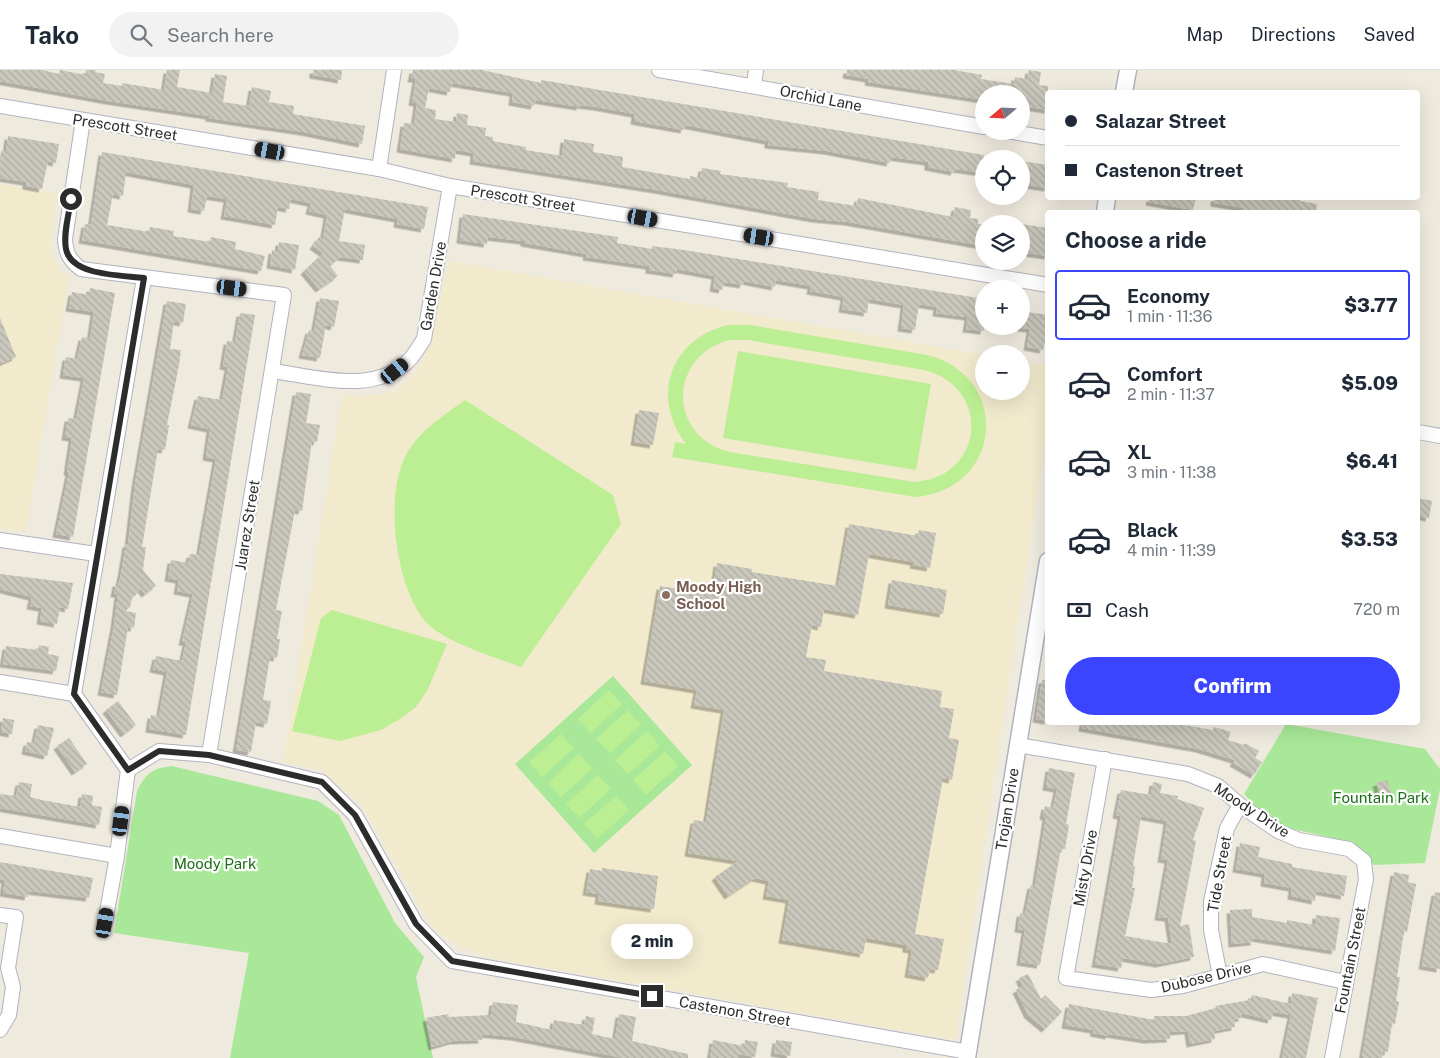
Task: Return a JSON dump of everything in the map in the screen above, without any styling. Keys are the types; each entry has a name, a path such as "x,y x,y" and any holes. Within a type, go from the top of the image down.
{"street":[{"path":"379,169 394,70"},
{"name":"Orchid Lane","path":"659,70 754,85 975,125"},
{"path":"754,85 756,70"},
{"path":"1124,90 1128,70"},
{"name":"Prescott Street","path":"0,106 379,169 450,186 1045,285"},
{"path":"83,120 65,238 66,250 71,262 81,269 144,278 96,554 74,694 128,770 117,856 105,923"},
{"path":"1030,135 1045,137"},
{"name":"Garden Drive","path":"273,371 354,382 375,380 395,371 411,358 424,339 450,186"},
{"name":"Juarez Street","path":"144,278 284,295 209,755"},
{"path":"1420,432 1440,436"},
{"path":"0,540 96,554"},
{"name":"Trojan Drive","path":"967,1055 1045,579"},
{"path":"0,682 74,694"},
{"name":"Moody Drive","path":"1018,745 1188,774 1218,786 1240,805 1278,831 1299,840 1349,849 1364,862"},
{"name":"Castenon Street","path":"128,770 159,751 209,755 322,782 355,815 416,924 452,961 967,1055"},
{"name":"Misty Drive","path":"1066,978 1105,759"},
{"name":"Tide Street","path":"1220,976 1211,930 1211,900 1226,828 1240,805"},
{"path":"0,836 117,856"},
{"name":"Fountain Street","path":"1332,1058 1366,880 1364,862"},
{"path":"0,915 16,917 8,968 13,987 9,1015 0,1030"},
{"name":"Dubose Drive","path":"1066,978 1150,990 1182,986 1263,964 1345,982"}],"shaded area":[{"path":"0,184 57,194 50,250 60,271 69,277 26,532 0,528"},
{"name":"Moody High School","path":"450,261 975,353 975,400 1030,400 1030,363 1045,366 1045,441 955,1040 490,958 458,946 432,927 363,806 321,770 283,762 342,394 365,396 394,392 421,367"}],"green space":[{"path":"728,325 750,325 927,355 954,367 973,385 975,400 980,400 984,407 986,431 980,455 966,475 944,490 915,497 672,457 675,442 686,444 675,426 669,408 668,389 672,372 680,356 692,343 708,332","holes":["730,340 748,340 924,370 946,379 961,394 969,412 971,430 967,449 956,465 938,476 915,482 730,452 709,443 695,430 686,414 683,396 686,378 695,362 710,349"]},
{"path":"738,351 931,384 916,470 723,438"},
{"path":"465,400 613,495 621,524 521,667 472,649 436,631 417,609 408,590 401,567 397,544 395,496 405,457 424,432"},
{"path":"332,610 447,644 428,689 416,707 381,730 340,741 292,731 321,618"},
{"path":"613,676 692,765 594,853 515,764"},
{"path":"609,690 622,704 591,733 578,719"},
{"path":"628,710 641,725 610,753 596,739"},
{"name":"Fountain Park","path":"1285,725 1425,749 1440,769 1440,789 1425,863 1374,865 1360,848 1345,841 1284,827 1260,812 1244,794"},
{"path":"647,731 660,746 628,774 615,760"},
{"path":"561,734 574,748 542,777 529,762"},
{"path":"665,751 678,766 646,795 633,780"},
{"path":"579,754 592,769 561,797 548,783"},
{"name":"Moody Park","path":"172,766 318,801 339,815 395,923 424,957 416,977 433,1058 230,1058 249,953 114,933 137,791 147,776 154,770"},
{"path":"598,775 611,789 579,818 566,804"},
{"path":"616,796 629,810 597,839 584,824"}],"building":[{"path":"0,70 42,70 59,74 60,70 85,75 86,70 96,70 95,72 105,74 103,83 122,86 122,83 164,90 167,70 180,70 177,87 212,93 215,74 227,76 223,102 249,106 252,87 271,91 269,102 294,106 293,114 365,126 362,144 304,132 209,118 209,116 109,101 0,81"},
{"path":"313,70 342,70 341,80 313,75"},
{"path":"413,70 482,70 541,83 541,80 975,153 975,172 955,169 954,172 928,167 928,162 891,157 890,163 827,151 768,145 768,141 685,125 684,130 634,121 635,114 597,107 580,105 580,107 536,100 534,106 512,102 513,93 452,83 450,92 429,88 425,108 436,110 435,119 456,122 457,113 468,115 467,125 486,128 485,136 493,137 493,141 526,147 526,150 562,156 564,139 594,144 593,152 623,157 622,167 690,179 690,176 700,178 702,168 721,171 720,174 788,183 787,187 819,192 818,200 856,206 858,198 953,217 955,207 971,210 970,218 975,219 975,244 848,222 815,219 657,190 473,161 474,153 456,150 455,159 400,149 404,123 414,124 417,103 412,102 416,79 411,79"},
{"path":"847,70 954,70 982,75 981,79 1014,84 1015,77 1027,79 1029,70 1041,72 1039,85 1048,86 1048,90 1045,90 1045,110 1030,107 1030,85 975,85 975,99 868,82 869,79 846,75"},
{"path":"8,136 59,144 56,163 48,161 42,189 26,186 26,182 0,178 1,151 6,152"},
{"path":"102,152 428,207 424,229 397,224 398,219 345,209 339,241 365,245 363,260 340,257 330,266 338,276 319,289 304,271 323,253 313,246 319,237 323,239 327,215 309,211 311,203 291,199 289,209 278,207 275,225 224,216 227,199 207,196 204,211 191,209 194,185 126,172 123,196 113,194 107,225 149,232 150,227 174,231 173,236 210,242 211,237 236,242 235,249 265,256 261,271 82,240 85,224 91,225"},
{"path":"1030,162 1045,165 1045,188 1030,185"},
{"path":"1150,200 1196,200 1193,210 1149,202"},
{"path":"1214,200 1300,200 1317,204 1316,210 1244,210 1244,208 1214,203"},
{"path":"463,214 618,237 617,243 652,249 652,246 684,250 975,298 975,330 966,329 968,317 936,313 937,307 919,304 915,330 901,328 904,305 869,299 867,313 842,309 844,297 810,291 811,286 776,280 775,287 744,281 743,285 724,282 722,290 713,288 715,276 677,269 676,274 649,270 649,266 586,257 587,254 524,243 524,241 488,237 487,244 460,240"},
{"path":"1030,225 1045,228 1045,256 1030,253"},
{"path":"279,242 299,245 295,270 270,265 272,250 278,252"},
{"path":"90,288 115,293 73,537 56,534 69,472 67,472 72,438 65,437 68,418 76,419 84,378 63,375 66,357 77,359 82,337 90,338 94,312 69,308 72,292 89,295"},
{"path":"320,298 339,301 334,327 326,325 320,358 302,355 309,330 314,331"},
{"path":"167,301 186,304 183,323 174,321 170,349 181,350 179,365 167,425 169,425 165,450 158,449 142,547 146,547 143,570 156,586 145,594 141,589 132,598 130,607 125,611 136,613 134,628 128,627 117,695 101,692 114,625 118,594 114,594 116,583 119,583 126,544 128,544 135,484"},
{"path":"1030,312 1045,315 1043,350 1030,348 1030,345 1027,345 1030,335"},
{"path":"240,313 255,315 186,735 149,729 151,715 159,716 167,672 153,669 156,656 182,661 186,642 182,642 193,594 177,591 179,580 168,578 171,560 188,563 190,554 199,555 216,459 206,457 210,429 191,425 198,396 222,400 228,367 223,366 227,341 235,342"},
{"path":"0,318 16,357 0,364"},
{"path":"296,392 311,394 306,423 320,425 317,442 312,441 302,511 295,510 276,610 282,611 277,639 280,639 277,658 270,657 263,700 271,701 267,724 256,722 251,752 236,750"},
{"path":"639,410 659,413 653,445 634,442"},
{"path":"1420,498 1432,501 1429,518 1420,516"},
{"path":"849,524 918,536 919,530 936,533 930,568 913,565 914,562 869,554 858,615 824,609 821,627 812,625 806,657 826,660 824,671 942,691 940,707 954,709 949,738 959,740 952,780 943,778 915,934 944,939 938,970 930,969 928,978 908,974 912,950 906,949 906,945 866,938 863,954 782,940 789,900 766,896 769,881 755,878 728,896 715,877 738,861 688,853 694,820 706,822 724,710 694,705 697,690 644,681 660,586 690,591 691,586 713,589 717,563 752,569 752,572 838,586"},
{"path":"0,574 73,583 68,609 60,607 57,624 40,621 42,608 30,606 32,597 0,589"},
{"path":"892,580 947,590 943,614 888,605"},
{"path":"39,645 49,647 48,654 59,656 56,671 3,664 6,646 38,650"},
{"path":"1042,680 1045,680 1045,720 1036,719"},
{"path":"118,701 136,725 124,734 106,710"},
{"path":"3,718 14,720 12,734 1,732"},
{"path":"38,725 54,728 47,756 25,751 27,742 34,743"},
{"path":"1082,725 1184,725 1213,730 1214,727 1231,732 1228,740 1244,745 1245,743 1259,751 1255,758 1262,762 1254,775 1233,763 1235,760 1199,749 1082,728"},
{"path":"69,738 87,764 75,772 57,746"},
{"path":"1049,768 1075,773 1066,824 1069,825 1065,849 1061,848 1040,965 1020,962 1025,930 1018,929 1020,913 1025,914 1031,885 1035,886 1046,817 1043,816 1045,806 1053,808 1057,789 1046,787"},
{"path":"1387,780 1391,793 1380,796 1376,783"},
{"path":"19,782 32,784 30,797 42,800 80,807 82,794 93,796 92,805 102,807 99,825 0,808 0,794 16,796"},
{"path":"1153,782 1162,784 1160,793 1178,796 1177,799 1204,808 1193,840 1196,841 1180,926 1189,924 1194,957 1159,964 1123,958 1121,968 1095,964 1121,816 1116,815 1121,790 1151,795","holes":["1141,816 1167,821 1161,859 1168,860 1158,917 1168,918 1172,944 1125,936 1135,888 1132,888 1135,867 1133,866"]},
{"path":"1240,843 1260,847 1258,857 1292,864 1292,867 1347,876 1344,896 1316,891 1315,901 1291,896 1292,888 1264,883 1265,874 1236,869"},
{"path":"0,862 93,878 89,898 29,891 28,897 3,893 5,880 0,879"},
{"path":"602,868 658,876 654,909 598,901 599,894 586,892 590,869 602,871"},
{"path":"1394,872 1409,875 1408,882 1416,884 1407,932 1404,931 1397,977 1400,977 1396,1001 1399,1002 1395,1024 1392,1023 1388,1052 1383,1051 1382,1058 1362,1058"},
{"path":"1435,892 1440,893 1440,969 1422,966"},
{"path":"1252,909 1252,917 1287,923 1287,920 1315,925 1316,915 1340,918 1335,951 1254,938 1254,942 1232,944 1230,910"},
{"path":"1028,974 1041,999 1045,995 1062,1012 1045,1029 1028,1015 1016,990 1023,986 1019,978"},
{"path":"1292,993 1318,998 1306,1058 1282,1058 1291,1015 1273,1012 1271,1020 1241,1013 1242,1018 1234,1019 1235,1027 1214,1031 1215,1039 1190,1044 1188,1031 1170,1032 1170,1039 1147,1040 1109,1034 1109,1036 1093,1033 1094,1030 1065,1025 1069,1004 1154,1020 1154,1016 1186,1016 1216,1008 1215,1006 1250,1000 1252,995 1291,1004"},
{"path":"493,1002 518,1005 516,1022 552,1030 554,1020 584,1025 586,1016 595,1018 592,1034 615,1039 619,1014 636,1017 632,1041 688,1054 688,1058 624,1058 514,1037 481,1034 482,1040 453,1041 432,1047 426,1018 448,1014 449,1017 491,1015"},
{"path":"713,1040 744,1046 745,1040 758,1042 755,1057 738,1054 738,1058 710,1058"},
{"path":"776,1040 792,1042 790,1056 774,1053"}],"place":[{"name":"Moody High School","path":"666,595"}],"route":[{"path":"71,199 65,238 66,250 71,262 81,269 144,278 96,554 74,694 128,770 159,751 209,755 322,782 355,815 416,924 452,961 652,996"}]}
